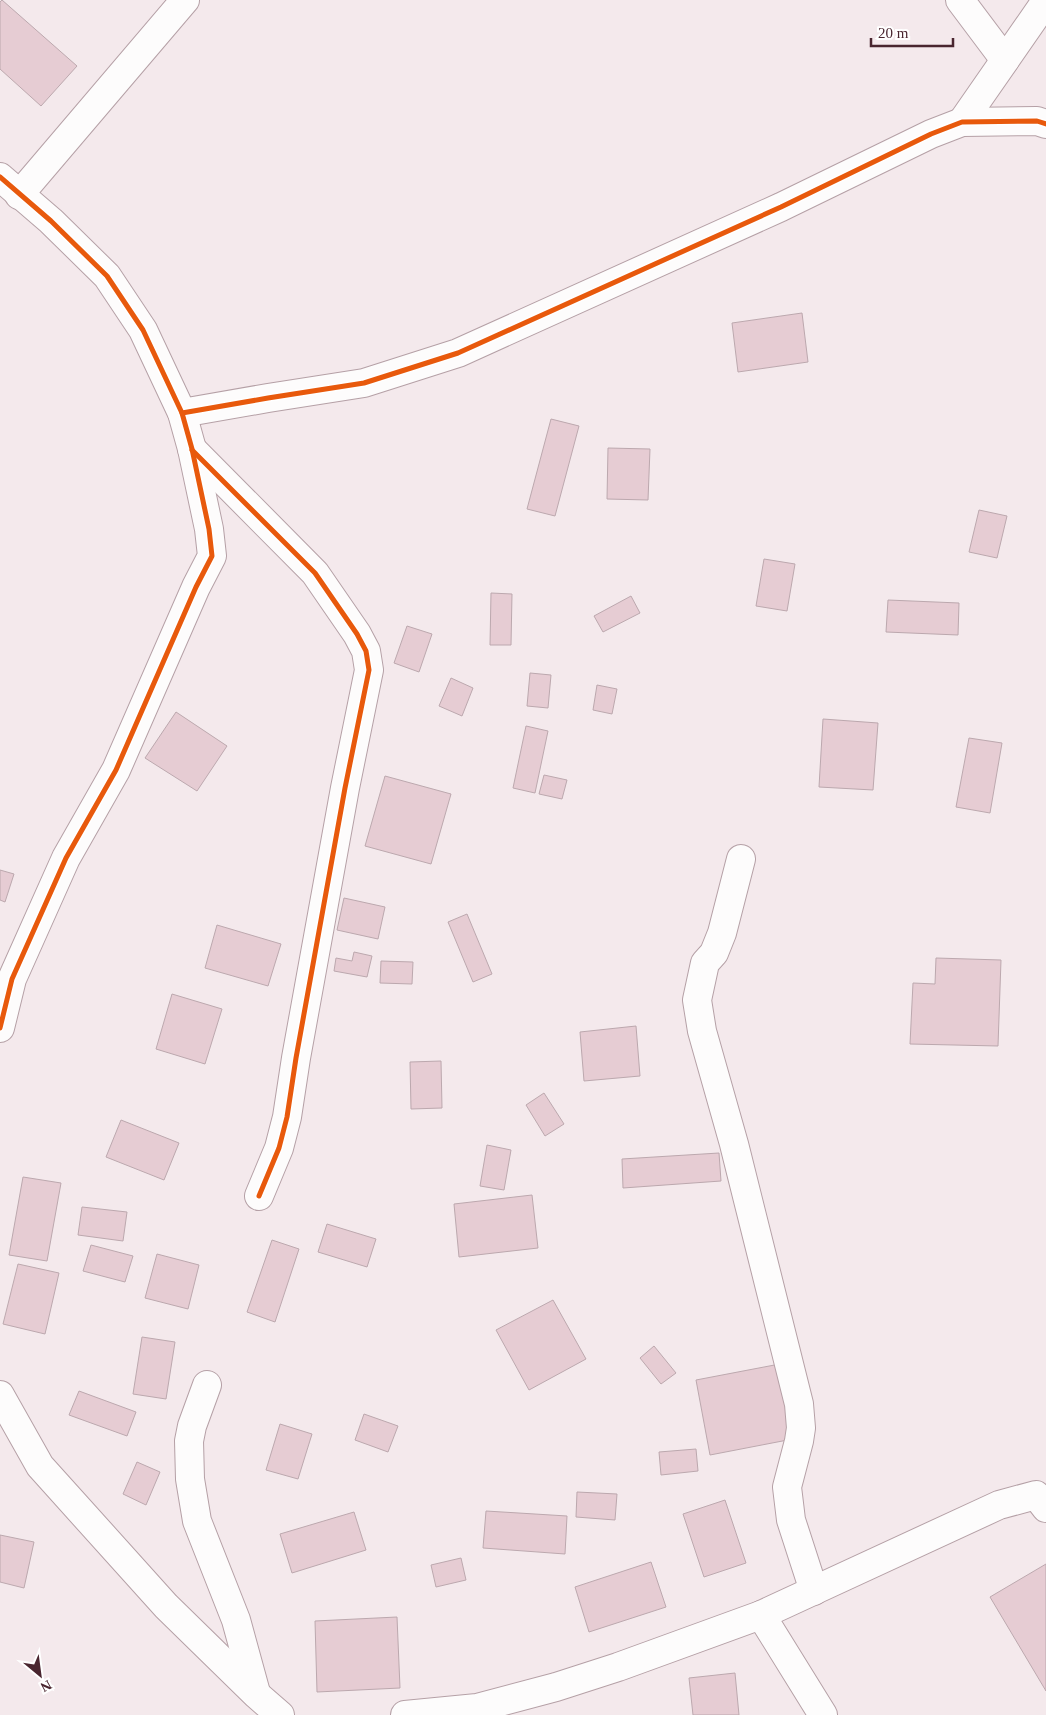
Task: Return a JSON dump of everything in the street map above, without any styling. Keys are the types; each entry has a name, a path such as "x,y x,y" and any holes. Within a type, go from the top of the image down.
{"street":[{"path":"0,1028 12,979 66,858 116,770 196,587 212,556 209,529 192,449 182,413 143,330 107,276 51,221 10,186 185,0"},
{"path":"960,0 1005,60"},
{"path":"962,122 1046,1"},
{"path":"182,413 364,382 458,353 781,207 932,134 962,122 1037,121 1046,124"},
{"path":"192,449 315,573 361,642 366,651 369,670 345,788 287,1117 279,1148 259,1196"},
{"path":"741,859 722,933 714,953 705,963 697,1000 702,1031 734,1144 799,1404 801,1428 787,1487 791,1520 814,1591"},
{"path":"207,1385 192,1426 189,1441 190,1479 197,1521 236,1620 257,1695"},
{"path":"0,1397 40,1466 166,1606 280,1715"},
{"path":"405,1715 477,1708 556,1687 618,1667 761,1615 999,1505 1043,1498"},
{"path":"761,1615 823,1715"}],"building":[{"path":"2,0 77,66 41,106 0,69 0,2"},
{"path":"802,313 808,362 738,372 732,323"},
{"path":"551,419 579,426 555,516 527,509"},
{"path":"608,448 650,449 648,500 607,499"},
{"path":"979,510 1007,516 997,558 969,552"},
{"path":"764,559 795,564 787,611 756,606"},
{"path":"491,593 512,594 511,645 490,645"},
{"path":"631,596 640,613 603,632 594,616"},
{"path":"888,600 959,603 958,635 886,632"},
{"path":"407,626 432,634 419,672 394,663"},
{"path":"530,673 551,675 548,708 527,706"},
{"path":"451,678 473,688 462,716 439,706"},
{"path":"597,685 617,689 612,714 593,710"},
{"path":"176,712 227,746 197,791 145,758"},
{"path":"823,719 878,723 873,790 819,787"},
{"path":"526,726 548,731 535,793 513,788"},
{"path":"969,738 1002,743 990,813 956,807"},
{"path":"544,775 567,780 562,799 539,794"},
{"path":"385,776 451,794 431,864 365,846"},
{"path":"0,870 14,874 5,902 0,900"},
{"path":"344,898 385,907 378,939 337,930"},
{"path":"467,914 492,974 473,982 448,922"},
{"path":"217,925 281,944 268,986 205,968"},
{"path":"354,952 372,956 367,977 334,971 336,958 352,961"},
{"path":"936,958 1001,960 998,1046 910,1044 913,983 935,984"},
{"path":"381,961 413,962 412,984 380,983"},
{"path":"172,994 222,1009 205,1064 156,1049"},
{"path":"636,1026 640,1076 584,1081 580,1032"},
{"path":"441,1061 442,1108 411,1109 410,1062"},
{"path":"544,1093 564,1124 545,1136 526,1105"},
{"path":"121,1120 179,1143 164,1180 106,1157"},
{"path":"487,1145 511,1150 504,1190 480,1186"},
{"path":"719,1153 721,1181 623,1188 622,1159"},
{"path":"23,1177 61,1183 47,1261 9,1255"},
{"path":"532,1195 538,1248 459,1257 454,1204"},
{"path":"82,1207 127,1212 123,1241 78,1235"},
{"path":"327,1224 376,1239 367,1267 318,1252"},
{"path":"272,1240 299,1249 275,1322 247,1312"},
{"path":"91,1245 133,1256 125,1282 83,1271"},
{"path":"157,1254 199,1265 188,1309 145,1298"},
{"path":"18,1264 59,1273 45,1334 3,1324"},
{"path":"553,1300 586,1359 529,1390 496,1330"},
{"path":"142,1337 175,1342 166,1399 133,1394"},
{"path":"654,1346 676,1373 661,1384 640,1358"},
{"path":"785,1363 798,1438 710,1455 696,1380"},
{"path":"79,1391 136,1412 127,1436 69,1415"},
{"path":"364,1414 398,1426 388,1452 355,1440"},
{"path":"280,1424 312,1434 298,1479 266,1470"},
{"path":"696,1449 698,1471 661,1475 659,1452"},
{"path":"137,1462 160,1472 146,1505 123,1494"},
{"path":"577,1492 617,1494 615,1520 576,1517"},
{"path":"725,1500 746,1563 704,1577 683,1514"},
{"path":"486,1511 567,1516 565,1554 483,1548"},
{"path":"354,1512 366,1550 292,1573 280,1534"},
{"path":"0,1535 34,1542 24,1588 0,1582"},
{"path":"461,1558 466,1580 436,1587 431,1565"},
{"path":"651,1562 666,1607 589,1632 575,1587"},
{"path":"1046,1564 1046,1691 990,1597"},
{"path":"397,1617 400,1688 317,1692 315,1621"},
{"path":"735,1673 739,1715 693,1715 689,1678"}],"cycle path":[{"path":"182,413 364,383 458,353 781,207 931,134 962,122 1037,121 1046,124"},
{"path":"0,177 51,221 107,276 143,330 182,413 192,449 209,529 212,556 196,587 116,770 66,858 12,979 0,1028"},
{"path":"192,450 315,573 357,634 366,651 369,670 345,788 287,1117 279,1148 259,1196"}]}
